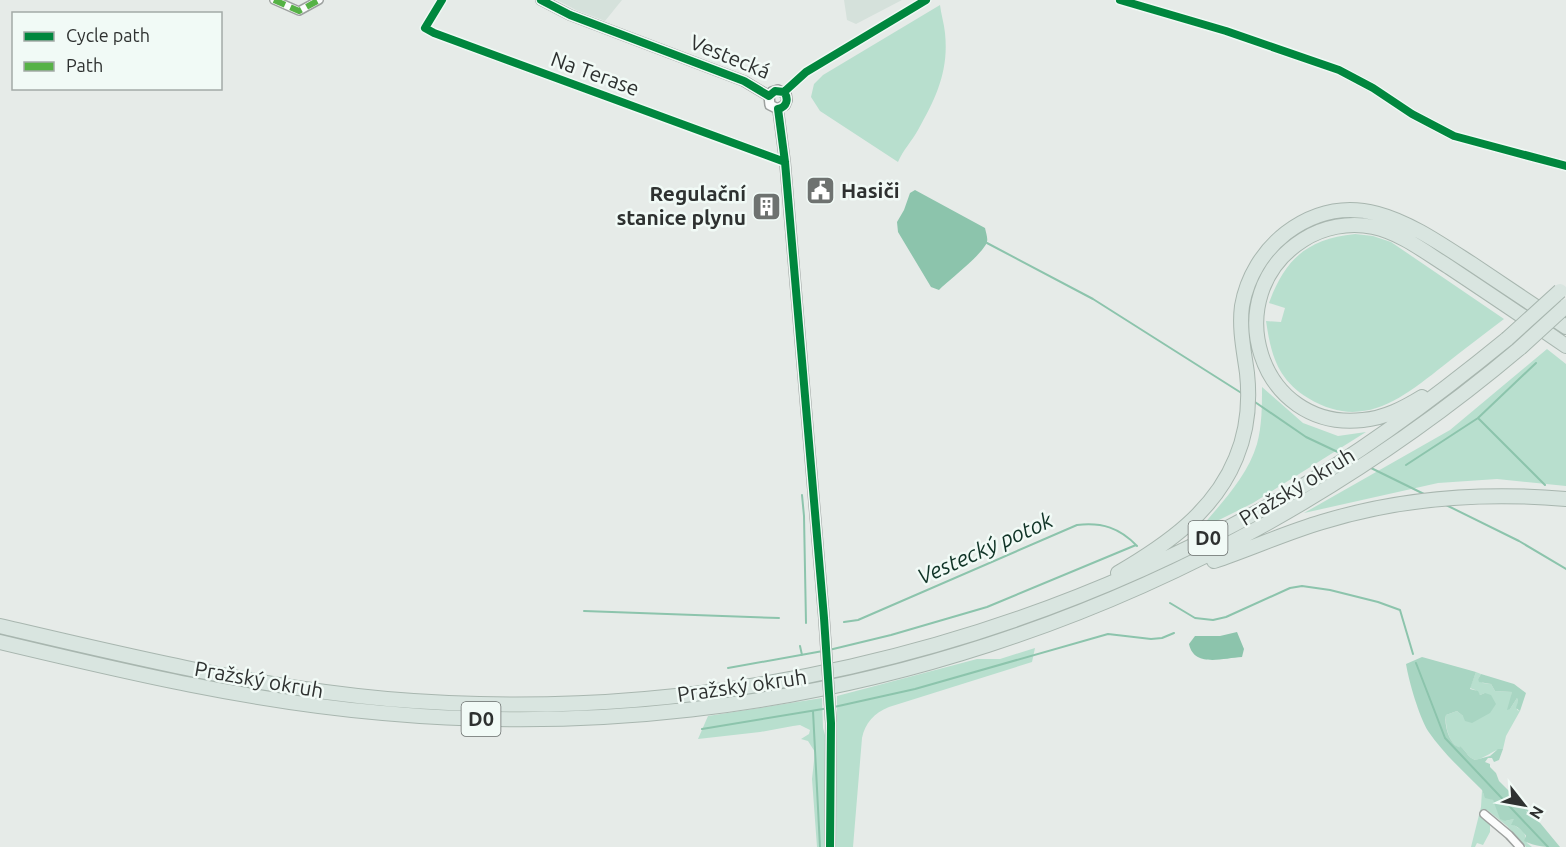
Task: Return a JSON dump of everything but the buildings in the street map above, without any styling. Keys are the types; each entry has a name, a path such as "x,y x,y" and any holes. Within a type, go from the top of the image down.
{"highway":[{"path":"1072,600 1161,547 1200,514 1221,487 1234,463 1243,436 1248,403 1241,322 1245,294 1262,257 1284,235 1301,224 1330,213 1351,211 1371,212 1401,221 1466,260 1566,327"},
{"path":"1464,375 1403,408 1376,418 1352,421 1330,419 1314,414 1285,395 1262,360 1257,341 1256,316 1265,282 1283,256 1311,236 1343,226 1374,228 1405,240 1566,346"},
{"name":"Pražský okruh","path":"0,626 237,678 341,694 491,704 614,701 745,687 848,668 959,639 1072,600 1190,548 1286,496 1360,450 1464,375 1563,288"},
{"name":"Pražský okruh","path":"0,642 193,685 340,709 491,720 615,717 765,700 821,690 908,669 1026,633 1103,604 1159,579 1267,525 1376,458 1446,408 1520,348 1566,306"},
{"path":"1159,579 1320,522 1370,510 1464,497 1566,499"}],"street":[{"path":"274,0 299,11 319,0"},
{"name":"Na Terase","path":"442,0 425,28 434,33 785,162"},
{"name":"Vestecká","path":"541,0 570,15 744,81 769,96"},
{"path":"784,92 806,72 926,0"},
{"path":"1120,0 1226,31 1339,70 1373,88 1412,114 1454,136 1566,166"},
{"name":"Vestecká","path":"769,96 775,91 784,92 787,103 778,109"},
{"name":"Vestecká","path":"769,96 770,105 778,109"},
{"name":"Vestecká","path":"778,109 785,162 824,618 831,723 830,847"},
{"path":"1484,814 1520,847"}],"shaded area":[{"path":"557,0 622,0 605,21"},
{"path":"844,0 902,0 856,24 847,20"},
{"path":"940,5 946,47 940,84 918,130 898,162 820,111 811,97 814,84 823,75"},
{"path":"915,190 985,228 987,240 984,247 939,290 931,287 898,232 897,222 910,193"},
{"path":"1355,234 1373,236 1391,242 1504,319 1412,390 1380,407 1346,412 1308,398 1289,383 1273,355 1266,321 1281,322 1285,308 1269,303 1282,274 1300,254 1324,241"},
{"path":"1547,349 1566,364 1566,486 1497,479 1438,483 1304,513 1450,430"},
{"path":"1262,387 1303,423 1338,436 1366,432 1253,503 1199,530 1247,468 1260,430"},
{"path":"1237,632 1244,649 1242,657 1203,659 1192,651 1189,644 1195,636 1220,636"},
{"path":"1035,648 1032,662 889,707 871,719 862,738 853,847 836,847 837,696 977,659 1000,659"},
{"path":"1422,657 1476,672 1470,689 1478,691 1480,695 1485,693 1491,695 1496,704 1490,713 1472,723 1465,721 1457,711 1446,715 1446,726 1450,739 1475,760 1490,756 1498,749 1503,749 1499,760 1494,762 1492,758 1488,758 1485,762 1490,764 1499,781 1536,818 1560,847 1541,846 1524,841 1526,836 1524,832 1511,825 1514,819 1505,821 1500,819 1493,800 1485,798 1482,790 1428,731 1418,708 1406,664"},
{"path":"1476,672 1481,674 1478,679 1483,683 1491,684 1495,691 1512,692 1510,709 1517,698 1517,710 1520,711 1506,736 1503,749 1475,760 1450,739 1446,715 1457,711 1463,716 1485,693 1480,695 1470,688"},
{"path":"1481,674 1514,684 1526,693 1520,711 1516,708 1517,698 1507,710 1512,692 1495,691 1491,684 1479,682"},
{"path":"822,698 825,735 824,847 817,847 812,779 815,752 808,741 801,739 809,734 810,730 800,725 698,739 708,716"},
{"path":"1482,790 1484,795 1493,800 1505,821 1514,819 1514,825 1524,832 1527,843 1532,847 1526,847 1507,826 1487,810 1481,817 1490,823 1490,832 1483,845 1477,843 1475,847 1471,847 1481,807"}],"waterway":[{"path":"987,243 1093,299 1243,394"},
{"path":"1406,465 1478,418 1536,363"},
{"path":"1252,400 1306,437 1342,454"},
{"path":"1478,418 1545,485"},
{"path":"1369,467 1426,495"},
{"path":"802,495 806,623"},
{"path":"1444,504 1519,541 1566,569"},
{"name":"Vestecký potok","path":"844,622 858,620 1077,525 1095,524 1110,528 1124,535 1137,546"},
{"path":"829,650 891,635 987,607 1136,545"},
{"name":"Vestecký potok","path":"1170,603 1195,618 1213,620 1226,617 1290,588 1302,586 1330,590 1400,610 1413,654"},
{"name":"Vestecký potok","path":"584,611 779,618"},
{"path":"834,707 915,689 1108,634 1151,639 1162,638 1174,633"},
{"path":"800,646 802,655"},
{"path":"728,668 823,651"},
{"name":"Vestecký potok","path":"1416,663 1445,738 1548,847"},
{"path":"702,729 829,708"},
{"path":"813,711 820,847"}],"marked path":[{"path":"274,0 299,11 319,0"}],"cycle path":[{"path":"442,0 425,28 434,33 785,162"},
{"path":"541,0 570,15 744,81 769,96 775,91 784,92"},
{"path":"784,92 806,72 926,0"},
{"path":"1120,0 1226,31 1339,70 1373,88 1412,114 1454,136 1566,166"},
{"path":"784,92 786,102 778,109 785,162 831,723 830,847"}],"place":[{"name":"Hasiči","path":"820,191"},
{"name":"Regulační stanice plynu","path":"767,206"}]}
